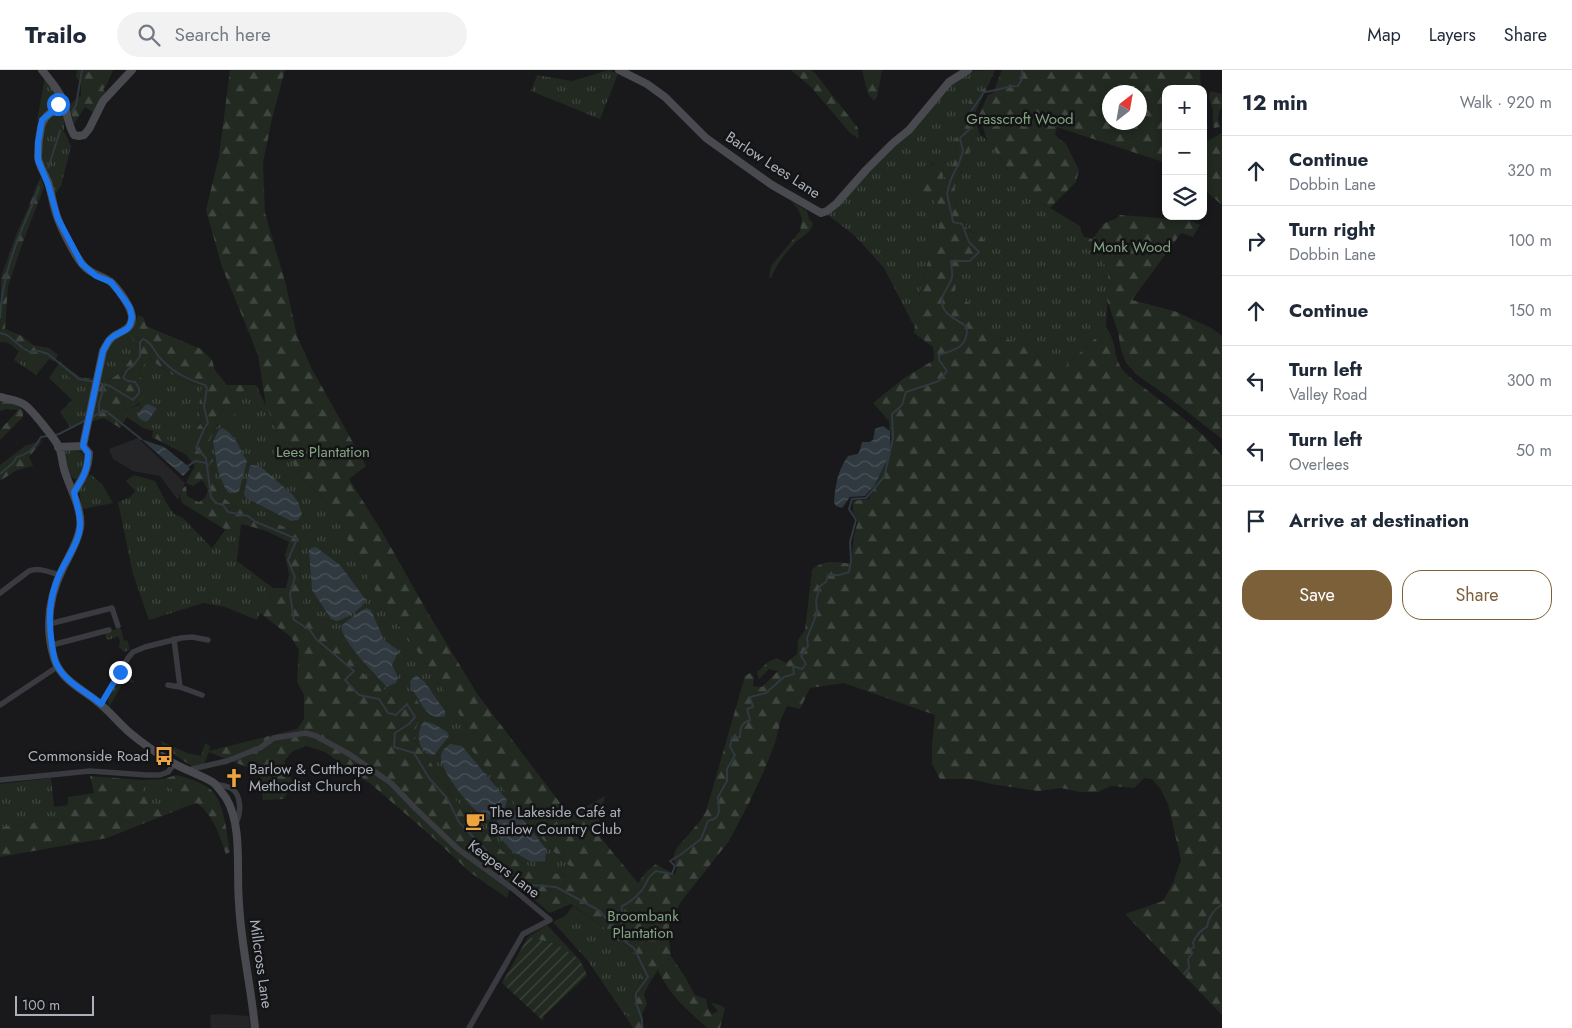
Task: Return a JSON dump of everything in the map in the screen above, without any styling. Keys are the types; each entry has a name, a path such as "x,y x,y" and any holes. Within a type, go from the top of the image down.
{"street":[{"path":"42,70 58,90 71,130 74,135 79,136 84,135 89,129 104,101 132,70"},
{"name":"Barlow Lees Lane","path":"619,70 647,84 665,97 706,138 772,185 821,213 837,203 879,157 909,130 949,82 968,70"},
{"path":"61,96 53,111 42,120 38,143 38,160 48,184 58,219 82,264 96,276 111,282 127,304 132,317 127,329 109,340 103,351 83,446 88,453 86,474 74,492"},
{"path":"53,111 60,109 66,111"},
{"path":"0,397 25,405 31,410 58,446 64,470 74,492 81,524 54,591 49,611 48,624 57,666 67,679 101,704 130,733 154,752 190,772"},
{"path":"58,446 83,446"},
{"path":"0,593 33,569 60,575"},
{"path":"48,624 112,608 118,626"},
{"path":"52,645 109,630"},
{"path":"101,704 133,652 174,639 192,637 208,640"},
{"path":"174,639 180,687"},
{"path":"0,705 57,666"},
{"path":"168,685 202,695"},
{"name":"Keepers Lane","path":"190,772 192,769 227,761 252,752 274,738 306,733 316,736 348,754 391,783 458,849 513,889 550,920 523,934 469,1028"},
{"path":"0,780 90,770 160,775 168,772 174,764"},
{"name":"Millcross Lane","path":"190,772 214,784 226,797 236,823 239,904 255,1028"}],"shaded area":[{"path":"138,438 185,483 178,500 160,476 133,471 113,459 109,449"},
{"path":"210,1015 249,1016 250,1028 211,1028"}],"green space":[{"path":"77,70 113,70 103,89 105,92 93,112 85,107 74,124 69,105 81,95 81,83 76,77"},
{"path":"230,70 285,70 263,162 265,213 286,285 297,336 312,369 366,466 349,479 478,695 570,816 605,796 596,832 638,883 645,873 656,864 675,875 677,868 673,858 676,849 701,820 706,811 745,676 750,673 754,677 753,686 762,687 778,671 769,669 759,679 757,672 768,662 777,658 786,663 797,654 798,640 805,630 812,570 825,563 851,564 854,534 858,522 853,512 853,501 869,499 891,439 889,421 873,403 904,378 934,360 933,347 914,333 919,297 931,245 940,232 935,211 935,201 911,193 899,182 917,183 930,167 940,159 944,163 943,179 952,166 958,152 955,140 965,119 970,97 988,86 974,115 980,135 976,132 953,192 959,215 969,231 981,235 987,246 986,255 975,260 968,258 964,262 957,274 955,294 974,306 978,320 991,335 1017,342 1052,364 1065,367 1106,328 1112,338 1120,366 1125,373 1196,429 1222,456 1222,1015 1125,914 1163,901 1173,883 1181,860 1168,804 1160,788 1152,779 1144,778 1134,788 1111,786 1098,792 1080,792 1061,788 1038,791 970,779 940,779 932,764 935,715 844,683 810,688 800,709 787,706 764,771 729,841 680,903 670,922 668,931 671,956 695,995 706,999 708,1009 712,1014 718,1011 711,1003 725,1008 720,1028 708,1028 691,1013 672,993 658,970 644,994 647,1004 642,1014 641,1022 645,1028 633,1028 628,1020 627,1008 641,979 636,956 628,947 571,904 550,913 512,881 507,898 471,873 372,785 325,752 307,746 293,751 284,761 293,783 284,799 263,800 259,772 209,752 204,764 192,766 162,747 161,741 187,753 201,756 205,743 210,746 209,751 297,729 304,719 304,695 297,682 299,650 291,637 260,613 269,603 273,588 286,588 289,575 285,555 289,542 266,531 242,524 232,532 229,532 182,503 180,497 183,488 186,486 187,496 199,502 205,498 208,490 202,480 193,486 186,483 195,466 185,454 152,437 153,431 176,444 193,442 194,433 202,421 199,408 202,387 174,376 150,358 140,369 139,375 147,388 145,393 139,403 125,410 127,417 120,428 104,418 89,422 98,381 111,379 121,372 136,349 137,345 129,331 135,324 138,315 144,318 146,326 201,349 212,360 215,370 227,385 249,385 232,404 235,414 230,418 225,415 224,408 215,419 218,423 209,445 214,460 209,465 213,471 219,492 234,506 299,533 304,609 317,618 365,675 369,675 389,693 400,699 410,694 416,699 424,712 417,725 414,738 418,747 426,754 444,786 459,804 467,823 486,832 502,851 531,867 570,877 576,872 551,849 466,743 469,731 455,707 404,631 387,613 331,507 298,474 266,406 258,355 222,267 206,210 219,156"},
{"path":"609,70 618,74 600,119 531,91 537,75 572,81"},
{"path":"791,70 811,70 815,73 858,128 859,139 850,133 811,87"},
{"path":"862,70 882,70 877,97 874,101 868,94"},
{"path":"995,70 988,86 970,97 965,119 955,140 958,152 952,166 943,179 944,163 933,163 917,183 900,182 911,193 935,200 935,211 940,232 931,245 919,297 915,328 884,268 855,236 828,215 894,146 909,135 930,107 951,84 971,71"},
{"name":"Grasscroft Wood","path":"1002,70 1200,70 1201,85 1162,85 1162,162 1057,127 1055,135 1066,144 1079,170 1076,182 1050,208 1034,201 1021,189 987,140 979,115 988,95 993,93"},
{"path":"45,77 58,97 52,107 37,121"},
{"path":"1210,91 1222,94 1222,108 1218,118 1220,127 1214,128 1213,109 1209,98"},
{"path":"61,111 64,115 64,131 71,146 61,186 55,194 43,160 42,137 47,120 52,115"},
{"path":"976,132 987,140 1021,189 1034,201 1080,226 1087,242 1105,265 1108,287 1106,328 1065,367 1052,364 1017,342 991,335 978,320 974,306 955,294 955,281 961,265 968,258 981,235 970,231 959,215 953,192"},
{"path":"1222,133 1222,205 1207,192 1207,141"},
{"path":"41,177 44,187 8,286 5,329 22,336 33,345 49,348 58,355 54,362 51,359 24,354 10,344 0,342 1,277 16,235"},
{"path":"791,201 807,211 809,219 813,223 808,232 788,251 778,264 771,278 769,278 771,266 800,231 802,218 798,209"},
{"name":"Monk Wood","path":"1120,215 1162,218 1162,220 1189,220 1200,225 1193,237 1181,233 1132,300 1177,312 1213,329 1222,336 1222,439 1137,375 1126,363 1107,300 1108,276 1105,265 1096,253 1101,246 1099,244 1094,249 1081,236 1093,239 1103,224"},
{"path":"129,331 137,345 131,358 117,375 111,379 98,381 104,357 110,346"},
{"path":"19,351 50,358 36,375 14,360"},
{"path":"150,358 174,376 202,387 199,408 202,421 199,424 194,442 176,444 153,431 143,428 127,417 124,410 139,405 147,388 139,375 140,369"},
{"path":"60,360 80,377 93,379 93,385 77,382 68,377 58,365"},
{"path":"58,365 73,379 93,385 84,420 70,427 60,412 72,400 49,378"},
{"path":"249,385 256,385 298,474 331,507 387,613 404,631 469,731 551,849 576,872 570,877 531,867 502,851 486,832 467,823 459,804 444,786 426,754 418,747 414,738 417,725 424,712 371,680 321,624 304,609 299,533 234,506 220,494 213,471 209,465 214,460 209,445 218,424 215,419 225,407 230,418 235,414 231,404"},
{"path":"3,400 23,410 23,417 0,440 0,430 18,410 6,409 0,411 0,401"},
{"path":"43,440 29,457 33,466 17,470 0,481 0,465 25,446"},
{"path":"64,450 78,451 85,455 83,471 78,479 74,479 69,473 65,462"},
{"path":"90,474 102,484 113,503 82,508 79,491"},
{"path":"134,475 155,481 174,514 183,518 212,548 226,529 229,532 241,524 237,561 273,588 269,603 260,613 257,620 225,607 203,603 149,620 133,574 118,502 130,497 135,491 126,481"},
{"path":"121,629 124,641 127,640 130,649 125,652 119,647 120,641 118,636 109,640 106,638 105,633"},
{"path":"122,674 134,681 133,683 125,679 109,707 108,699"},
{"path":"177,775 203,784 215,794 222,809 230,852 226,854 221,839 208,814 197,803 185,807 174,791 162,779"},
{"path":"90,776 141,780 144,793 149,802 157,808 170,813 107,838 0,857 0,827 67,818 68,797 94,793"},
{"path":"51,778 54,807 69,805 68,818 0,827 0,784"},
{"path":"162,779 174,791 185,807 170,813 157,808 149,802 144,793 141,780"},
{"path":"573,906 609,931 636,956 641,979 627,1008 628,1020 588,961 553,922 565,916"},
{"path":"547,925 580,960 557,944 528,937"},
{"path":"528,937 557,944 580,960 587,975 544,1016 543,1021 502,983"}],"water":[{"path":"148,404 157,408 148,421 145,422 139,418 138,414"},
{"path":"883,426 890,431 890,454 874,486 865,496 850,497 842,508 836,506 834,503 836,484 839,472 845,461 848,456 858,454 862,442 873,440 875,429"},
{"path":"222,428 227,430 234,438 247,461 239,491 236,493 229,493 218,471 213,442 218,431"},
{"path":"141,439 164,447 190,469 183,476"},
{"path":"250,465 260,466 293,495 299,504 302,515 298,520 291,521 246,498 244,494"},
{"path":"316,547 340,565 366,600 353,613 337,621 331,619 312,590 309,550"},
{"path":"367,608 371,610 384,640 399,651 392,665 398,677 396,683 387,687 353,649 341,626"},
{"path":"416,675 424,681 445,711 445,716 436,717 423,707 410,684 410,681"},
{"path":"424,721 434,724 447,732 449,736 434,755 424,751 419,742 419,731"},
{"path":"450,744 462,746 507,800 504,810 488,820 463,797 448,776 442,762 442,752"},
{"path":"514,810 546,849 545,861 531,862 511,850 495,832 498,818"}],"waterway":[{"path":"72,112 76,105 82,70"},
{"path":"624,939 621,919 622,906 637,895 650,876 656,871 672,874 675,866 670,861 701,839 708,821 716,818 719,812 718,797 727,781 727,769 735,755 730,747 732,738 740,737 742,726 750,720 747,709 753,707 750,697 766,693 784,677 794,674 793,666 802,669 806,664 801,656 808,646 807,638 817,613 816,600 820,586 826,582 828,575 839,575 849,572 851,561 850,542 856,520 849,509 852,499 866,498 884,477 893,439 892,414 902,405 906,392 939,381 947,371 939,360 939,355 960,347 965,339 967,327 947,314 943,307 942,299 952,277 951,261 970,261 979,252 969,242 962,224 953,222 947,193 963,151 960,138 974,125 968,116 984,92 1018,86 1022,79 1022,70"},
{"path":"48,168 60,131"},
{"path":"0,318 2,296 9,265 39,187"},
{"path":"0,333 7,335 30,352 39,351 48,354 79,379 95,382"},
{"path":"99,383 110,386 133,400 139,393 139,388 135,382 123,378 127,370 133,366 140,356 140,342 143,339 176,372 205,385 207,388 204,407 208,423 196,448 206,458 211,497 216,503 223,505 228,512 248,516 256,522 297,539 288,560 295,577 290,594 294,620 310,630 316,639 354,671 345,680 359,695 379,699 388,713 396,715 407,704 415,717 409,724 395,733 394,747 414,753 429,778 447,798 459,822 506,871 531,885 556,887 600,911 624,941 634,948 648,977 636,993 636,1003 642,1019 642,1028"},
{"path":"93,417 99,413 99,403 105,384"},
{"path":"99,413 106,411 141,439"},
{"path":"55,435 86,420"},
{"path":"0,474 17,457 31,450 41,437 47,436"},
{"path":"188,466 195,461 206,463"},
{"path":"1184,974 1189,968 1188,959 1192,954 1191,949 1194,947 1195,938 1200,931 1207,927 1214,911 1222,905"}],"place":[{"name":"Commonside Road","path":"164,756"},
{"name":"Barlow & Cutthorpe Methodist Church","path":"234,778"},
{"name":"The Lakeside Café at Barlow Country Club","path":"475,821"}],"route":[{"path":"58,104 42,120 38,143 38,160 48,184 58,219 82,264 96,276 111,282 130,308 132,317 127,329 109,340 103,351 83,446 88,453 86,474 74,492 81,524 75,544 54,591 48,624 53,656 57,666 67,679 101,704 120,672"}],"park label":[{"name":"Lees Plantation","path":"323,452"},
{"name":"Broombank Plantation","path":"643,924"}]}
